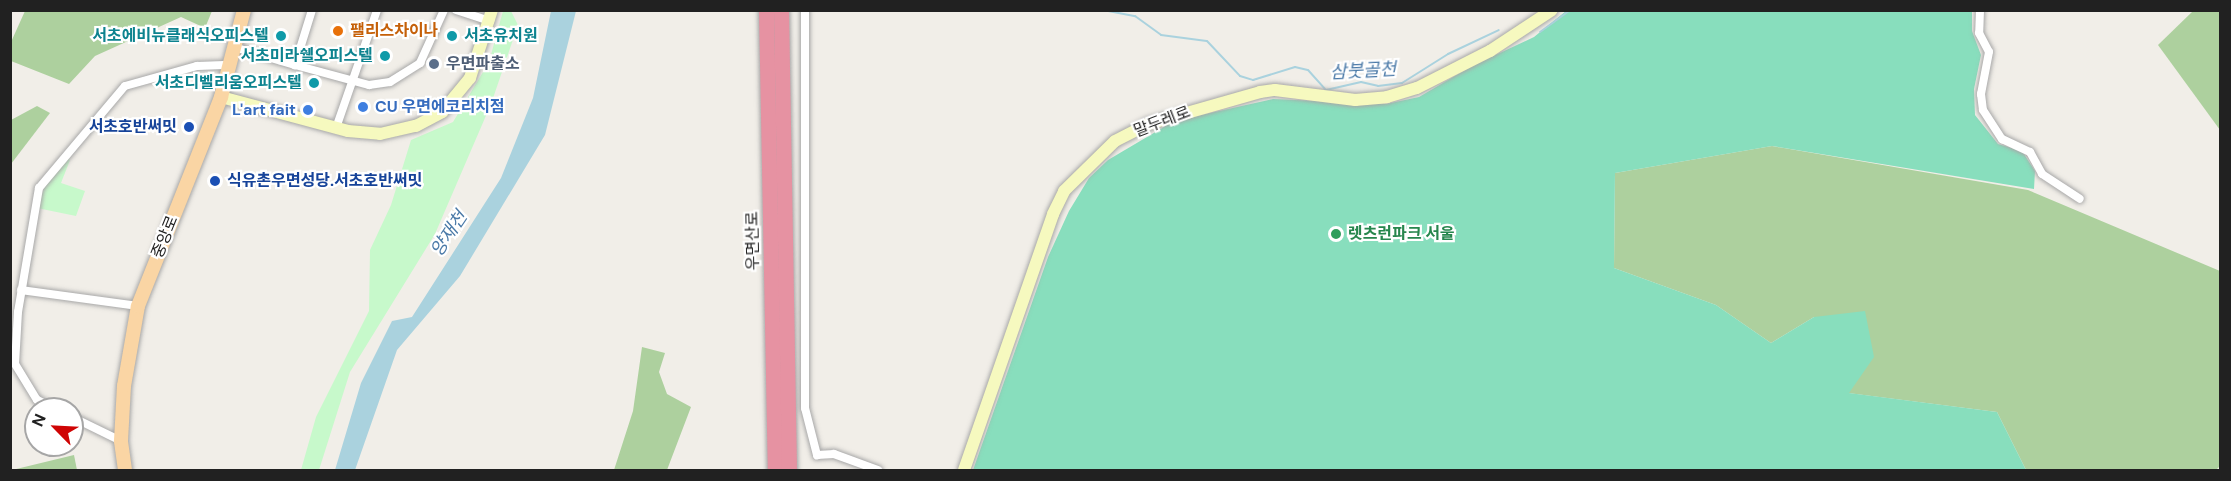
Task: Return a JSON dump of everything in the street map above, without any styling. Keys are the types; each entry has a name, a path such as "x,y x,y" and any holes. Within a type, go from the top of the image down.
{"highway":[{"name":"우면산로","path":"766,10 776,471"},
{"name":"우면산로","path":"781,10 789,471"}],"main road":[{"name":"중앙로","path":"125,471 121,441 124,386 138,306 221,98 237,48 244,10"}],"street":[{"path":"295,65 312,10"},
{"path":"336,128 376,10"},
{"path":"237,48 352,81 390,82 412,70 430,46 444,10"},
{"path":"221,98 336,128 391,133 416,126 442,112 474,71 491,16 456,10"},
{"path":"805,10 805,408 817,455 834,454 878,471"},
{"name":"말두레로","path":"964,471 1053,214 1064,191 1116,141 1148,124 1260,92 1275,90 1355,100 1387,98 1416,88 1490,51 1552,10"},
{"path":"1980,10 1979,33 1989,52 1981,94 1983,110 2002,139 2030,152 2042,174 2080,200"},
{"path":"35,397 13,360 21,290 39,188 118,92 134,82 197,66 232,65"},
{"path":"21,290 138,306"},
{"path":"84,423 121,441"}],"green space":[{"path":"25,10 212,11 205,28 181,17 95,56 69,84 11,61 11,42"},
{"path":"503,11 511,11 518,25 491,104 435,234 350,372 319,470 301,470 316,417 369,311 370,250 391,205 411,140 453,122 489,62"},
{"name":"렛츠런파크 서울","path":"1566,11 1972,11 1972,31 1981,55 1974,89 1975,115 1998,144 2022,151 2035,171 2034,189 1772,146 1615,173 1614,268 1716,305 1771,343 1814,317 1865,311 1874,357 1849,393 1997,412 2026,470 973,470 1048,257 1069,211 1089,178 1108,160 1174,121 1273,99 1386,104 1419,97 1472,66 1534,37"},
{"path":"2193,11 2220,11 2220,130 2158,45"},
{"path":"37,106 50,113 11,164 11,120"},
{"path":"1772,146 2028,190 2220,271 2220,466 2216,470 2026,470 1997,412 1848,393 1814,317 1771,343 1716,305 1614,268 1615,173"},
{"path":"67,157 70,160 61,183 85,191 76,216 37,208 45,186"},
{"path":"642,347 665,353 659,372 667,394 691,407 667,470 614,470 633,411"},
{"path":"74,457 77,470 12,470"}],"water":[{"path":"551,11 576,11 545,135 460,276 397,350 355,470 335,470 361,383 392,321 412,317 501,178 533,98"}],"waterway":[{"name":"삼붓골천","path":"1103,10 1135,16 1161,35 1207,41 1240,76 1253,80 1295,67 1308,70 1326,90 1361,82 1378,86 1402,83 1448,54 1499,30"},
{"name":"삼붓골천","path":"1540,32 1570,10"}],"place":[{"name":"팰리스차이나","path":"338,31"},
{"name":"서초에비뉴클래식오피스텔","path":"281,36"},
{"name":"서초유치원","path":"452,36"},
{"name":"서초미라쉘오피스텔","path":"385,56"},
{"name":"우면파출소","path":"434,64"},
{"name":"서초디벨리움오피스텔","path":"314,83"},
{"name":"CU 우면에코리치점","path":"363,107"},
{"name":"L'art fait","path":"308,110"},
{"name":"서초호반써밋","path":"189,127"},
{"name":"식유촌우면성당.서초호반써밋","path":"215,181"},
{"name":"렛츠런파크 서울","path":"1336,234"}],"water label":[{"name":"양재천","path":"449,234"}]}
